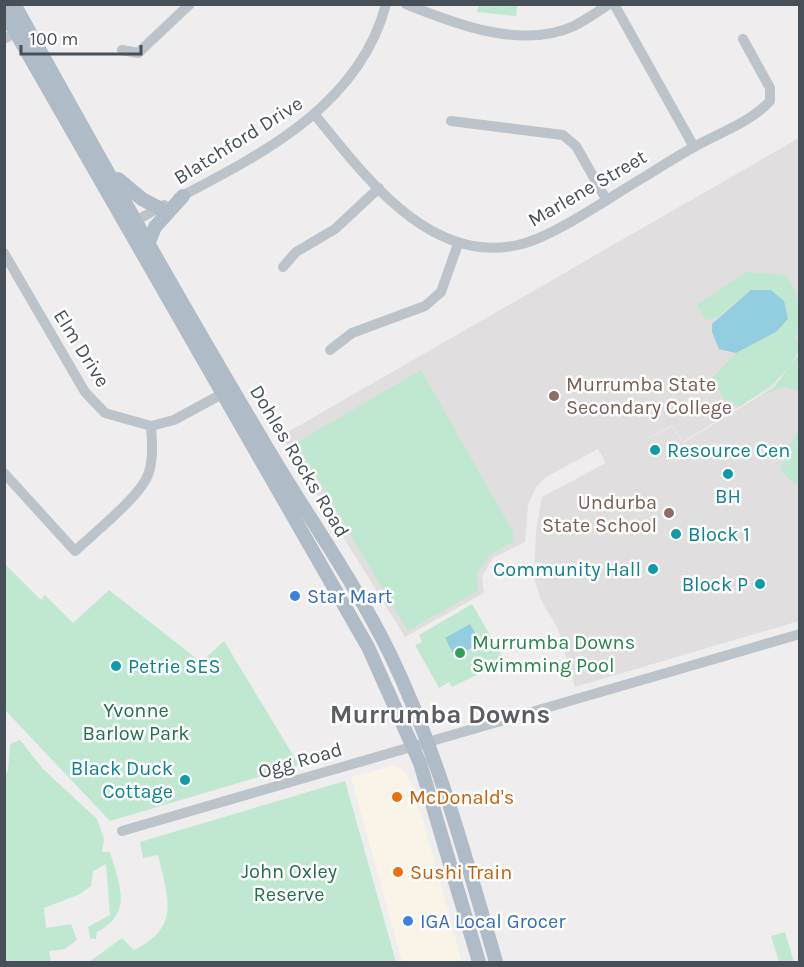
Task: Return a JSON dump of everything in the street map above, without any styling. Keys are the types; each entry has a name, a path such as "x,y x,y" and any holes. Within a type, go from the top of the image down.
{"main road":[{"name":"Dohles Rocks Road","path":"14,4 16,32 106,167 132,223 222,394 358,627 414,746 436,811 479,963"},
{"name":"Dohles Rocks Road","path":"4,12 132,223 149,242 268,450 367,609 429,742 453,814 496,963"},
{"path":"106,167 142,199 159,208"},
{"path":"149,242 155,227 183,196"}],"street":[{"path":"122,50 138,53 190,4"},
{"name":"Blatchford Drive","path":"132,223 284,137 315,115 344,85 360,62 374,39 386,4"},
{"path":"406,4 445,20 501,33 539,35 572,27 612,4 694,147"},
{"name":"Marlene Street","path":"315,115 379,188 427,230 458,244 508,247 524,244 540,237 694,147 760,112 770,101 770,88 742,39"},
{"path":"451,121 563,135 576,147 606,199"},
{"path":"283,267 296,252 335,228 379,188"},
{"path":"330,350 352,333 425,306 441,292 458,244"},
{"name":"Elm Drive","path":"4,253 85,392 105,413 151,426"},
{"path":"4,473 75,551 132,496 147,477 153,451 151,426 174,420 222,394"},
{"name":"Ogg Road","path":"122,831 800,634"}],"shaded area":[{"name":"Murrumba State Secondary College","path":"799,138 799,352 773,386 683,442 672,425 636,445 672,426 683,443 774,387 799,354 799,621 575,687 558,629 540,598 534,577 536,530 542,497 606,463 598,449 546,477 536,487 528,505 525,542 493,558 482,576 484,593 405,637 281,436"},
{"path":"397,766 407,774 424,823 462,962 402,962 351,777"}],"green space":[{"path":"479,5 517,5 516,16 477,12"},
{"path":"746,272 786,275 799,306 799,324 795,340 799,343 793,362 786,371 741,406 724,399 712,378 736,353 776,332 751,290 719,316 706,321 697,305"},
{"path":"799,354 799,391 784,387 759,396 774,387"},
{"path":"421,370 512,530 514,541 490,555 476,574 478,591 408,631 296,443"},
{"path":"799,427 799,485 793,483 780,469"},
{"name":"Yvonne Barlow Park","path":"4,563 41,600 45,595 73,623 109,590 201,662 224,641 299,765 110,821 5,710"},
{"name":"Murrumba Downs Swimming Pool","path":"472,604 505,661 452,687 449,682 439,688 415,645 422,642 419,635"},
{"path":"20,740 43,769 97,819 104,839 102,852 110,852 120,886 120,907 116,916 97,932 96,939 90,938 88,927 110,915 106,864 93,871 91,886 80,894 44,908 46,928 71,924 77,940 65,949 49,951 51,962 5,962 5,775 8,770 10,744"},
{"name":"John Oxley Reserve","path":"345,781 396,962 89,962 122,938 134,950 159,932 165,921 167,898 158,855 143,858 140,842"},
{"path":"785,932 794,962 779,962 771,936"}],"water":[{"path":"751,290 771,290 784,301 788,319 776,332 736,353 719,349 712,332 712,324"},
{"path":"470,624 481,643 455,657 445,638"}],"place":[{"name":"Murrumba State Secondary College","path":"554,396"},
{"name":"Resource Cen","path":"655,450"},
{"name":"BH","path":"728,474"},
{"name":"Undurba State School","path":"669,513"},
{"name":"Block 1","path":"676,534"},
{"name":"Community Hall","path":"653,569"},
{"name":"Block P","path":"760,584"},
{"name":"Star Mart","path":"295,596"},
{"name":"Murrumba Downs Swimming Pool","path":"460,653"},
{"name":"Petrie SES","path":"116,666"},
{"name":"Black Duck Cottage","path":"185,780"},
{"name":"McDonald's","path":"397,797"},
{"name":"Sushi Train","path":"398,872"},
{"name":"IGA Local Grocer","path":"408,921"}],"district":[{"name":"Murrumba Downs","path":"440,714"}]}
